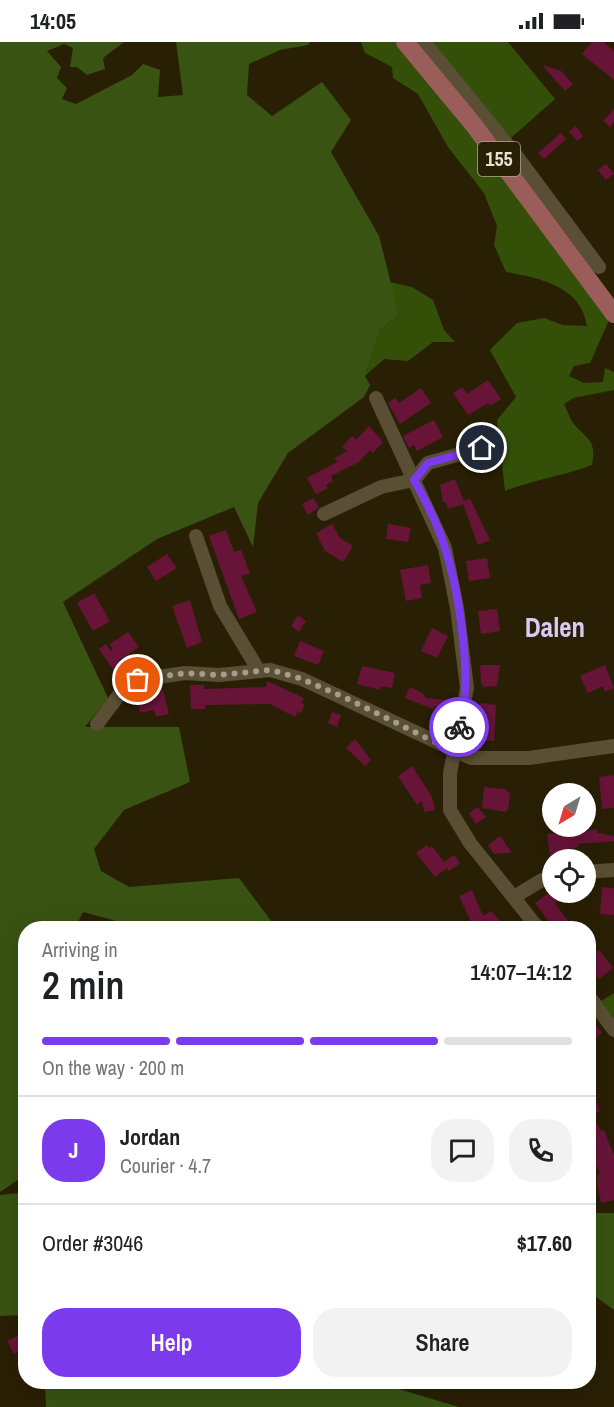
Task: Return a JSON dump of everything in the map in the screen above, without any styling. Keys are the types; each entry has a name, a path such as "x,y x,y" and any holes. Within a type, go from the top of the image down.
{"main road":[{"name":"155","path":"405,42 473,124 614,314"}],"street":[{"path":"424,42 518,158 599,267"},
{"path":"376,398 445,548 466,664 465,703 453,751 448,789 450,810 470,843 533,921"},
{"path":"324,514 381,487 414,480 428,463 482,448"},
{"path":"196,536 220,606 259,671"},
{"path":"98,724 119,695 138,680 185,673 219,675 270,670 302,679 471,758 490,760 564,755 614,746"},
{"path":"596,871 614,870"},
{"path":"514,897 542,880"},
{"path":"596,1006 614,1030"}],"green space":[{"path":"0,42 124,42 103,58 105,69 87,75 77,67 70,67 73,48 64,44 47,51 61,67 57,78 67,88 62,99 76,104 132,75 143,64 160,70 158,97 183,95 176,42 310,42 308,45 280,50 249,64 247,95 272,116 322,82 351,120 331,152 379,236 399,315 380,330 365,376 370,385 364,397 288,453 258,503 253,547 234,507 157,539 63,602 108,698 85,727 179,727 190,782 124,810 94,849 101,871 129,887 239,878 271,921 116,921 83,912 78,921 18,921 18,1180 0,1192"},
{"path":"361,42 398,42 610,318 590,363 574,366 569,376 584,383 603,382 605,368 614,372 614,390 573,398 564,404 573,423 592,445 592,465 505,491 497,420 516,397 490,350 517,323 544,318 563,325 587,326 583,312 567,293 557,286 532,277 506,272 494,245 497,226 484,193 448,147 418,94 393,78 392,67 365,53"},
{"path":"424,42 508,42 555,99 511,138"},
{"path":"390,282 412,287 433,300 444,330 455,342 433,342 408,361 384,359 365,376 380,330 399,315"},
{"path":"614,993 614,1018 601,1001"},
{"path":"18,1193 18,1315 0,1316 0,1195"},
{"path":"596,1213 614,1213 614,1310 596,1297"},
{"path":"45,1389 399,1389 459,1407 46,1407"}],"building":[{"path":"592,42 603,42 614,51 614,80 582,54"},
{"path":"542,65 561,71 573,84 565,91"},
{"path":"614,109 614,122 610,127 603,121"},
{"path":"576,126 583,137 577,141 569,131"},
{"path":"561,133 566,139 544,159 538,153"},
{"path":"606,164 614,174 606,180 598,170"},
{"path":"488,380 501,399 490,406 488,403 468,415 453,393 462,387 467,394"},
{"path":"421,388 431,403 400,424 388,403 395,398 399,403"},
{"path":"434,420 443,437 417,451 414,445 409,448 403,436"},
{"path":"369,426 383,442 373,453 370,450 359,462 331,476 333,481 326,485 328,488 316,494 307,478 337,462 335,458 347,451 342,447 352,436 356,440"},
{"path":"455,479 464,501 470,499 490,540 478,545 463,504 448,509 446,502 443,502 440,485"},
{"path":"313,498 319,507 308,515 302,504"},
{"path":"332,524 340,538 353,546 343,562 325,551 316,533"},
{"path":"388,524 411,528 408,542 386,539"},
{"path":"226,530 234,552 241,550 250,573 241,576 257,612 239,619 209,536"},
{"path":"167,554 177,568 156,581 147,567"},
{"path":"487,558 490,578 469,581 466,561"},
{"path":"428,565 431,583 420,585 422,598 406,601 400,570"},
{"path":"94,593 110,621 93,631 77,603"},
{"path":"190,600 202,642 187,648 172,606"},
{"path":"497,609 500,631 481,634 478,611"},
{"path":"298,615 306,621 299,632 291,626"},
{"path":"432,628 448,636 437,658 421,651"},
{"path":"128,632 139,647 118,661 121,666 114,671 99,649 106,644 111,651 113,650 110,644"},
{"path":"300,641 324,651 318,665 294,656"},
{"path":"480,665 500,665 497,686 484,687 481,683"},
{"path":"605,665 614,688 605,692 603,686 588,693 580,676"},
{"path":"362,666 395,673 392,688 381,686 380,690 357,684"},
{"path":"267,681 304,698 301,703 305,704 301,713 298,711 295,717 270,704 205,705 205,709 191,709 190,685 204,685 204,689 266,687"},
{"path":"410,687 425,695 425,698 449,700 443,711 435,706 433,709 405,698"},
{"path":"150,689 151,692 163,689 169,714 156,717 154,710 140,713 135,694"},
{"path":"480,703 496,705 494,741 476,740"},
{"path":"332,712 341,715 337,727 328,723"},
{"path":"355,739 371,760 365,766 346,748"},
{"path":"412,766 432,797 435,810 424,812 422,801 417,805 398,776"},
{"path":"614,775 614,808 602,809 599,777"},
{"path":"484,787 505,789 510,794 506,812 482,808"},
{"path":"478,807 486,817 476,824 469,813"},
{"path":"596,829 597,833 614,836 614,841 578,844 578,847 568,849 549,849 547,837 596,837"},
{"path":"500,836 512,853 494,854 488,845"},
{"path":"427,845 429,848 432,846 444,862 454,855 460,863 449,871 447,868 435,877 416,853"},
{"path":"602,887 614,888 614,915 600,914"},
{"path":"472,890 483,916 491,911 500,921 486,921 485,919 484,921 471,921 459,896"},
{"path":"542,898 542,903 555,903 568,921 549,921 535,903"},
{"path":"599,950 613,968 599,979 596,975 596,952"},
{"path":"596,1026 602,1033 596,1038"},
{"path":"596,1122 601,1131 604,1130 614,1155 614,1200 601,1203 597,1184 597,1174 600,1174 596,1164"},
{"path":"18,1336 18,1352 14,1354 7,1341"}],"way so far":[{"path":"138,680 185,673 219,675 270,670 302,679 348,699 453,751 459,727"}],"district":[{"name":"Dalen","path":"555,628"}],"route":[{"path":"459,727 467,687 466,664 450,566 445,548 414,480 428,463 482,448"}]}
